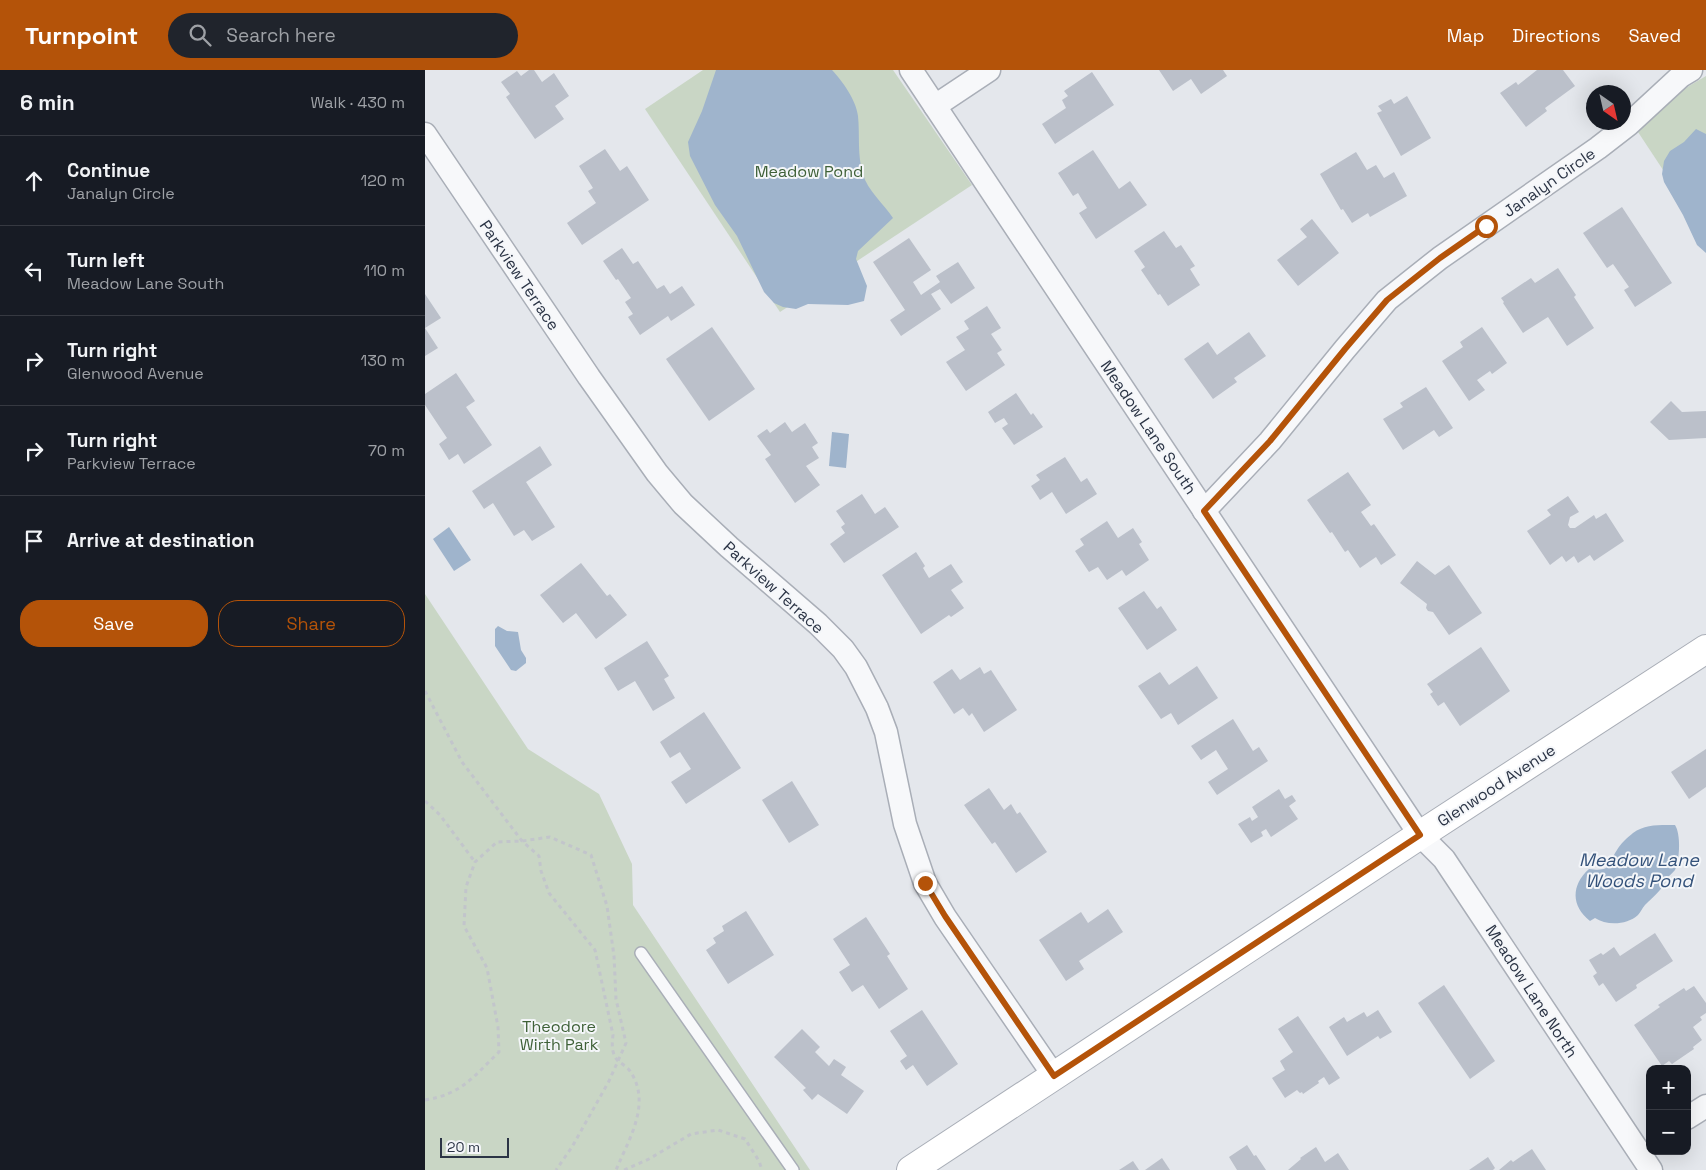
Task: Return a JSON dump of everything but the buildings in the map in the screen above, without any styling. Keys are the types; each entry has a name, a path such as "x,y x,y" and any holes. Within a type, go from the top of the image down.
{"street":[{"name":"Meadow Lane South","path":"911,70 1420,835"},
{"path":"935,106 989,70"},
{"name":"Janalyn Circle","path":"1204,511 1270,441 1387,300 1440,258 1598,148 1629,124 1681,76 1691,70"},
{"name":"Parkview Terrace","path":"425,134 599,393 657,473 683,504 729,547 818,624 843,649 856,667 867,687 886,732 905,824 925,883 945,916 1054,1076"},
{"name":"Glenwood Avenue","path":"911,1170 1706,649"},
{"name":"Meadow Lane North","path":"1420,835 1444,859 1644,1147 1651,1170"},
{"path":"1691,1115 1706,1106"}],"lane":[{"path":"641,953 793,1170"}],"path":[{"path":"425,691 462,762 522,841 539,856 541,871 549,892 595,950 613,1035 612,1046 614,1055 629,1070 639,1087 638,1120 616,1170"},
{"path":"425,801 440,814 475,862"},
{"path":"425,1100 440,1098 465,1086 499,1052 498,1027 487,968 464,926 466,887 475,862 497,842 549,837 591,854 607,906 614,956 616,999 626,1043 609,1081 572,1147 556,1170"},
{"path":"624,1170 691,1134 718,1130 745,1139 759,1161 762,1170"}],"green space":[{"name":"Meadow Pond","path":"703,70 893,70 972,185 780,312 645,109"},
{"path":"1706,76 1706,235 1638,132 1684,89"},
{"name":"Theodore Wirth Park","path":"425,594 528,749 599,794 632,864 633,905 810,1170 425,1170"}],"water":[{"name":"Meadow Pond","path":"716,70 832,70 848,92 857,110 860,160 865,180 893,218 858,251 856,259 867,286 864,301 848,305 808,304 796,309 774,303 764,292 737,236 715,205 690,156 688,142 702,111"},
{"path":"1696,129 1706,134 1706,253 1697,245 1683,215 1664,182 1662,174 1664,161 1670,151 1684,142"},
{"path":"832,432 849,434 846,468 829,466"},
{"path":"449,527 471,560 454,571 433,539"},
{"path":"498,626 507,631 518,632 521,650 526,658 526,663 516,671 511,670 495,646 495,629"},
{"name":"Meadow Lane Woods Pond","path":"1675,825 1679,847 1675,870 1638,915 1628,921 1617,923 1600,921 1595,918 1590,921 1579,909 1577,902 1576,889 1583,875 1589,869 1596,870 1608,866 1620,845 1638,830 1653,826"}],"route":[{"path":"925,883 945,916 1054,1076 1420,835 1204,511 1270,441 1387,300 1440,258 1486,226"}]}
